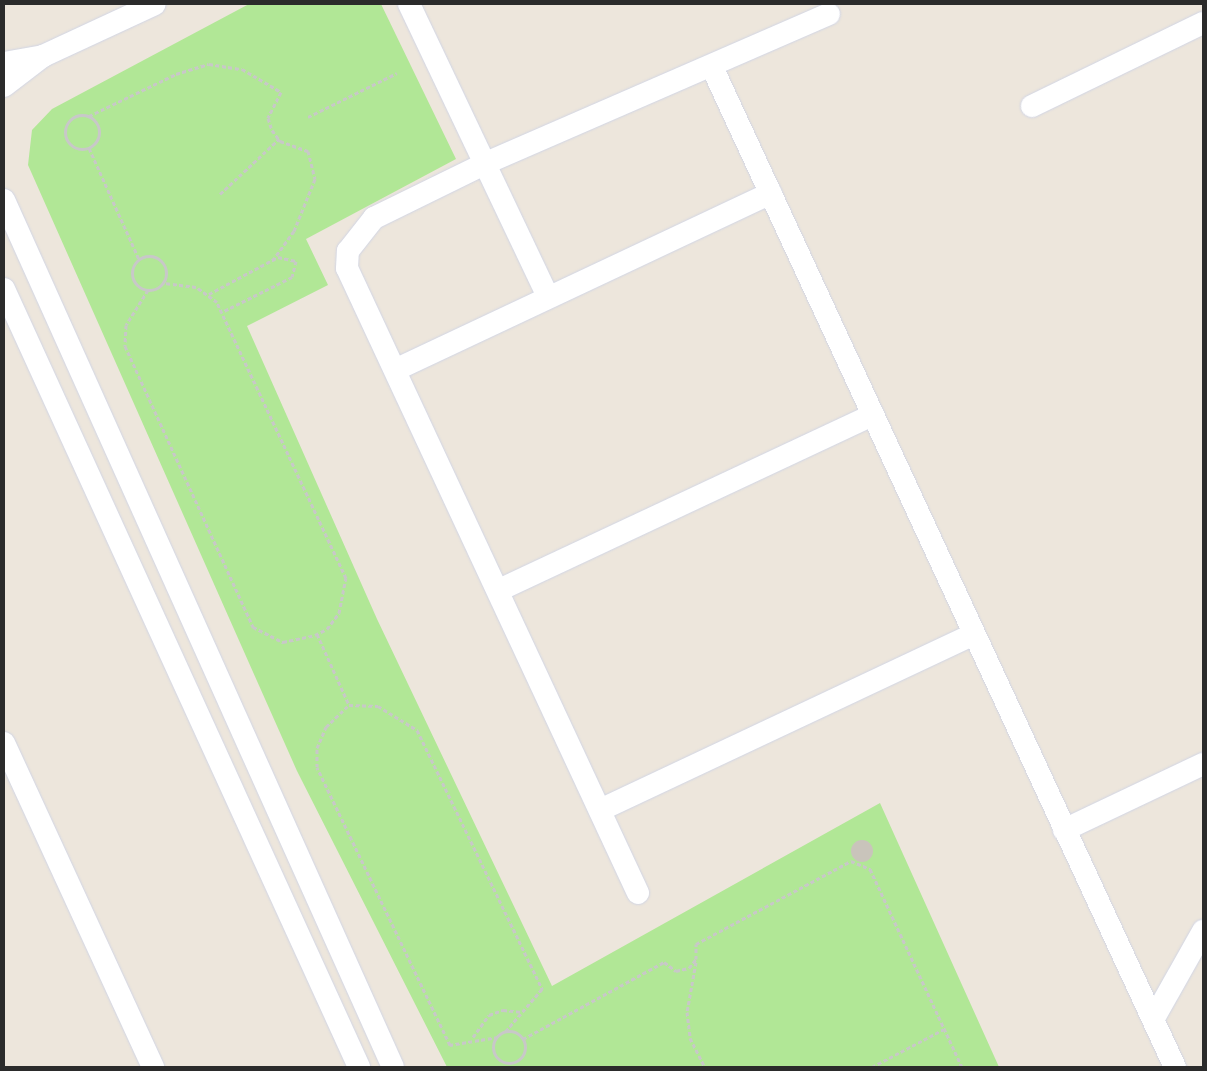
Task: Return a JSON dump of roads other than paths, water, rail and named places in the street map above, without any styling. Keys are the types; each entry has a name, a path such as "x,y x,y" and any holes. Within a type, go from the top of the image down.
{"street":[{"path":"4,86 43,56 155,4"},
{"path":"409,4 548,298"},
{"path":"638,893 397,369 347,268 348,251 374,218 484,164 712,67 829,14"},
{"path":"1032,106 1203,23"},
{"path":"4,63 43,56"},
{"path":"712,67 1064,830 1154,1018 1175,1067"},
{"path":"397,369 770,193"},
{"path":"4,200 388,1066"},
{"path":"4,289 359,1067"},
{"path":"498,590 873,415"},
{"path":"600,810 974,634"},
{"path":"4,743 153,1067"},
{"path":"1064,830 1203,764"},
{"path":"1154,1018 1203,931"}]}
